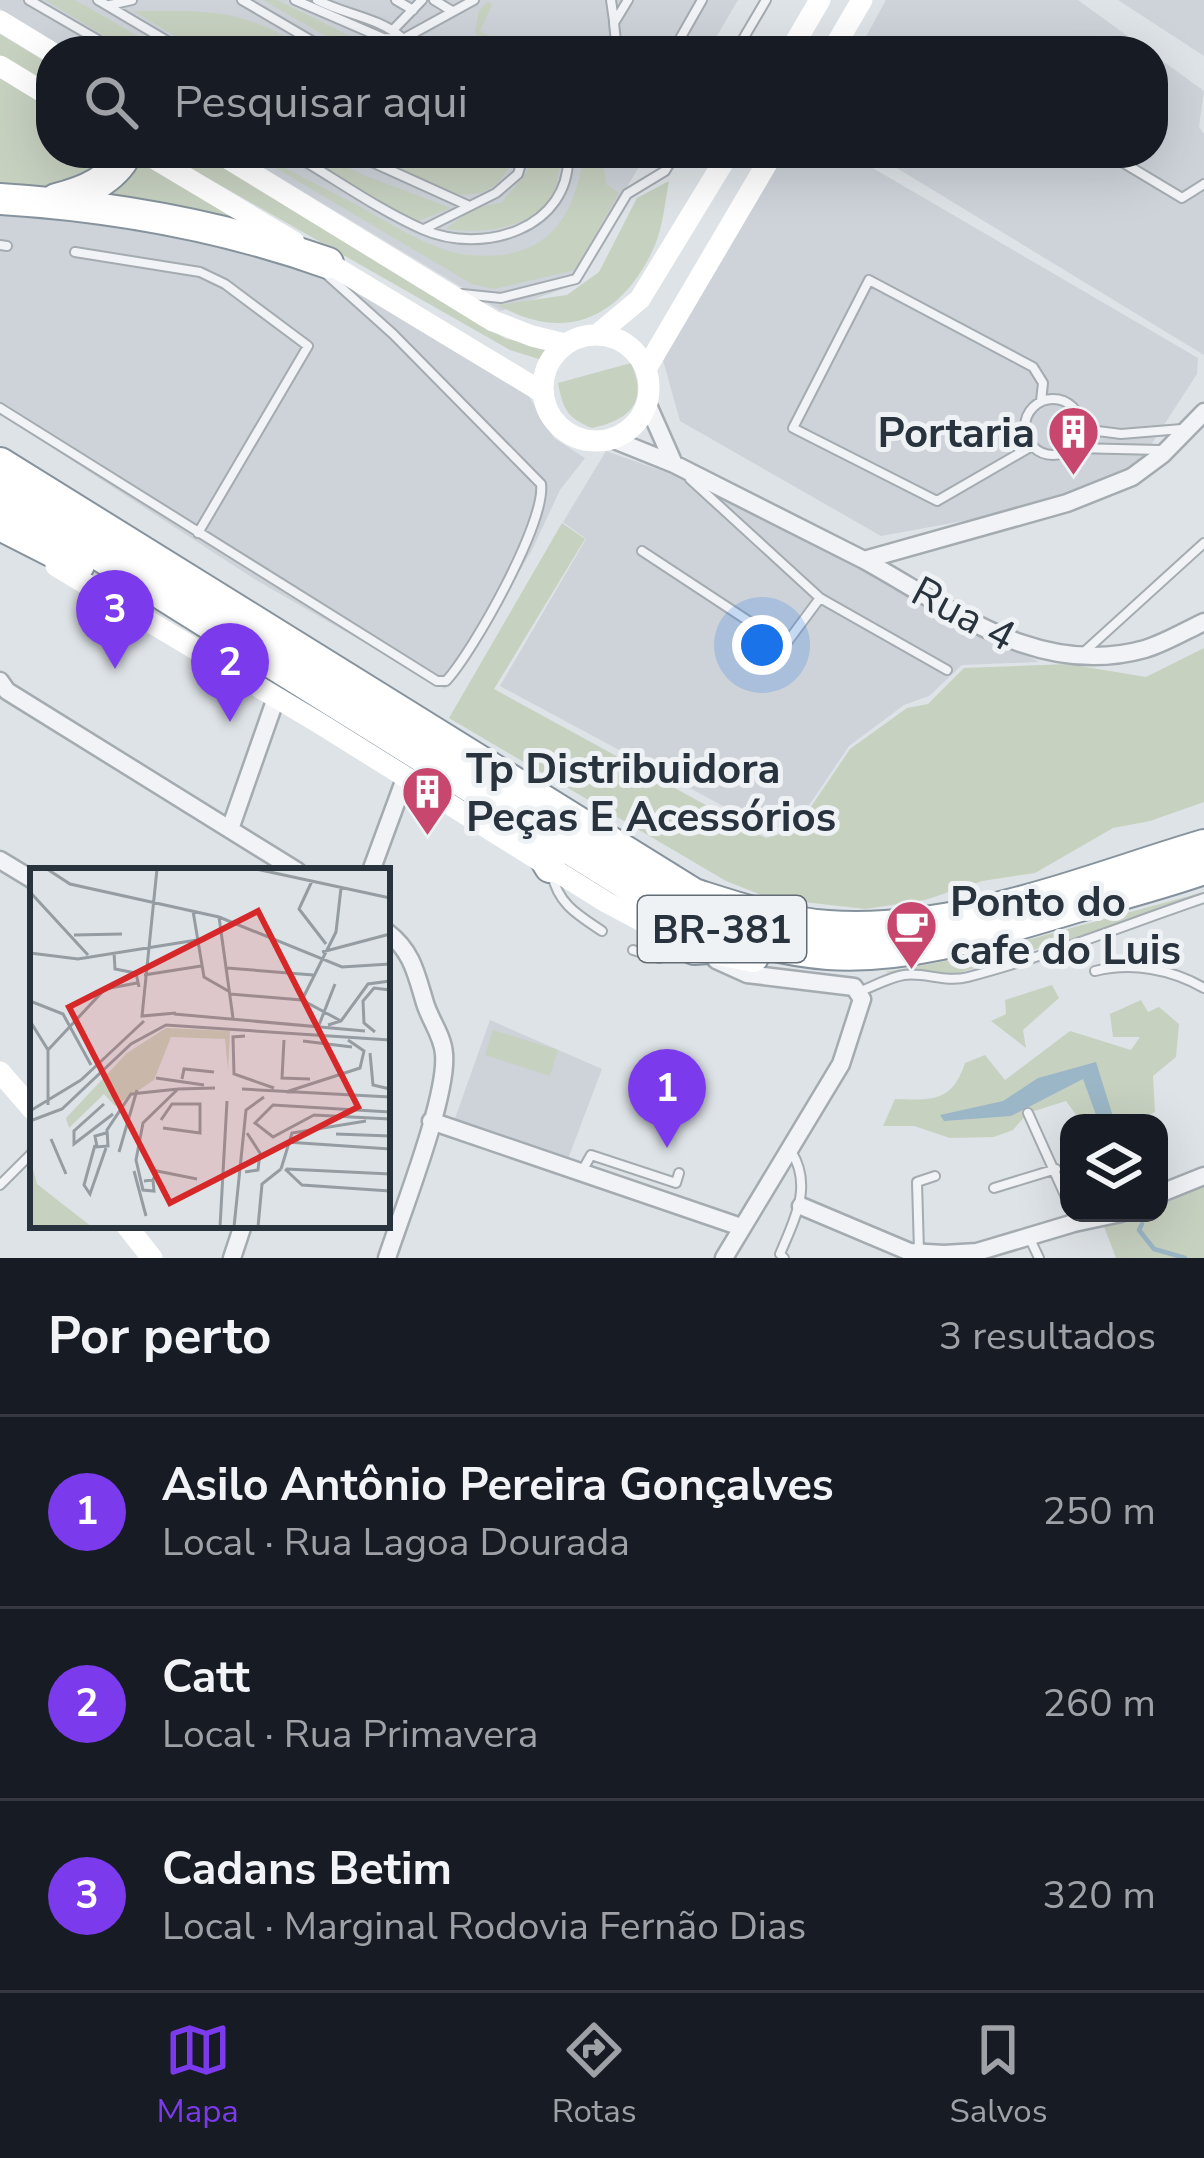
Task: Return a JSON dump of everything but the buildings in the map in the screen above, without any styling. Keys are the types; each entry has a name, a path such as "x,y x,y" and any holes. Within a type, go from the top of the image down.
{"highway":[{"path":"32,201 62,198 94,186 119,168"},
{"path":"0,199 164,217 261,239 315,258"},
{"name":"BR-381","path":"0,443 394,692 470,757"},
{"name":"BR-381","path":"0,464 694,894 760,915 826,926 905,926 991,909 1123,869 1201,871"},
{"name":"BR-381","path":"0,493 328,696 419,769 689,919 754,940 828,954 898,950 1002,929 1201,871"},
{"path":"0,528 328,696"},
{"name":"BR-381","path":"419,769 445,781 539,848 550,867"},
{"path":"1123,869 1204,832"},
{"path":"694,950 709,948 813,968 841,968 898,950"}],"main road":[{"path":"799,36 820,0"},
{"path":"841,36 862,0"},
{"path":"0,21 36,43"},
{"path":"0,66 36,88"},
{"path":"169,168 542,392"},
{"path":"244,168 494,321 565,344 598,334 640,299 720,168"},
{"path":"646,369 764,168"},
{"path":"565,344 544,372 542,392 548,412 560,428 578,438 622,436 636,424 647,403 646,369 619,340 598,334"},
{"name":"BR-381","path":"0,528 276,698 419,769"},
{"name":"BR-381","path":"550,867 694,950"},
{"path":"0,1072 30,1107"},
{"path":"128,1228 152,1258"}],"street":[{"path":"647,403 674,464"},
{"path":"865,560 1066,503 1132,477 1204,412"},
{"name":"Rua 4","path":"612,439 674,464 865,560 1011,643 1046,654 1078,657 1149,648 1204,622"},
{"path":"2,689 292,868"},
{"path":"230,829 276,698"},
{"path":"372,868 419,769"},
{"path":"0,860 30,878"},
{"path":"387,1258 445,1060 413,962 405,946 390,934"},
{"path":"694,950 747,974 853,988 862,999 841,1064 724,1258"},
{"path":"431,1120 741,1227"},
{"path":"1168,1190 1204,1176"},
{"path":"801,1206 910,1252 977,1252 1063,1222"},
{"path":"232,1258 242,1228"}],"lane":[{"path":"29,0 91,36"},
{"path":"103,3 132,0"},
{"path":"242,0 303,36"},
{"path":"295,0 378,36"},
{"path":"317,0 400,36"},
{"path":"396,0 413,10"},
{"path":"393,30 422,0"},
{"path":"434,0 452,11"},
{"path":"411,36 474,0"},
{"path":"611,0 615,36"},
{"path":"614,23 628,0"},
{"path":"682,36 702,0"},
{"path":"745,36 766,0"},
{"path":"103,3 159,36"},
{"path":"317,168 422,230 481,237 533,225 553,208 564,188 566,168"},
{"path":"385,168 468,206"},
{"path":"422,230 496,193 520,168"},
{"path":"448,293 501,298 576,279 627,194 667,168"},
{"path":"1131,168 1182,198 1204,184"},
{"path":"75,251 200,272 225,284 308,346 198,533"},
{"path":"0,408 442,682 450,679 538,515 543,491 539,479 315,258"},
{"path":"1032,446 937,501 794,428 869,280 1034,367 1043,383 1041,401"},
{"path":"1072,448 1082,429 1069,404 1041,401 1027,414 1024,424 1032,446 1054,456 1072,448 1166,451"},
{"path":"1082,429 1121,434 1189,428"},
{"path":"674,464 820,598 947,670"},
{"path":"1078,657 1204,543"},
{"path":"642,551 785,645 820,598"},
{"path":"550,867 556,892 568,909 602,931"},
{"path":"853,988 906,974 939,981 964,978 1064,949 1106,931 1201,871"},
{"path":"633,950 659,958 694,950"},
{"path":"1095,971 1112,967 1162,970 1204,988"},
{"path":"1028,1113 1060,1180"},
{"path":"784,1258 780,1254 801,1206 803,1172 790,1149"},
{"path":"0,1185 30,1155"},
{"path":"581,1172 591,1155 676,1183 679,1174"},
{"path":"994,1188 1056,1169"},
{"path":"919,1251 917,1182 935,1176"},
{"path":"1029,1236 1039,1258"}],"shaded area":[{"path":"0,0 738,0 717,36 44,36 0,9"},
{"path":"886,0 1078,0 1127,36 866,36"},
{"path":"1118,0 1204,0 1204,56"},
{"path":"1168,65 1204,91 1199,127 1204,134 1204,355 897,168 1168,168"},
{"path":"264,168 638,168 568,287 501,311"},
{"path":"772,168 873,168 1198,358 1197,374 1134,471 1029,509 881,536 680,421 663,360"},
{"path":"0,206 174,229 280,255 404,317 522,385 554,438 585,458 560,490 531,552 445,689 256,580 0,414"},
{"path":"606,451 713,489 1039,662 962,665 929,696 904,705 849,746 795,826 766,829 500,686 586,539 563,522"},
{"path":"490,1020 602,1069 568,1159 453,1124"}],"green space":[{"path":"45,0 75,0 138,36 105,36"},
{"path":"263,0 277,0 350,36 326,36"},
{"path":"488,1 492,5 480,31 488,36 475,32 479,10"},
{"path":"133,11 225,14 284,36 175,36"},
{"path":"0,34 36,56 36,78 0,56"},
{"path":"0,73 36,94 36,168 97,168 71,188 0,183"},
{"path":"128,168 160,168 262,231 100,200"},
{"path":"190,168 229,168 506,339 548,346 542,360 510,350"},
{"path":"275,168 286,168 425,242 468,255 494,255 517,252 551,233 572,199 581,168 604,168 606,184 619,193 575,270 494,289 472,284"},
{"path":"325,168 349,168 451,208 416,222"},
{"path":"396,168 508,168 488,190 470,195 450,193"},
{"path":"528,168 559,168 553,202 503,228 446,229 472,209 502,202"},
{"path":"669,181 655,245 642,270 610,306 591,317 547,322 498,305 567,295 599,272 637,198"},
{"path":"631,363 638,388 626,414 592,428 568,412 558,383"},
{"path":"562,523 585,539 494,689 766,838 796,829 850,749 907,708 928,704 964,668 1068,664 1146,677 1204,648 1204,802 1113,828 1035,873 982,881 925,900 865,909 769,898 726,881 449,718"},
{"path":"1204,892 1204,898 935,980 885,972 957,959"},
{"path":"1052,985 1059,998 1023,1030 1026,1048 991,1021 1006,1014 1005,1000"},
{"path":"1141,1000 1148,1012 1159,1007 1179,1024 1176,1057 1153,1076 1152,1114 1075,1114 1066,1101 1028,1113 1013,1130 994,1137 950,1138 914,1126 883,1126 895,1099 939,1096 954,1086 965,1063 985,1055 1005,1080 1070,1031 1131,1050 1140,1037 1113,1037 1110,1014"},
{"path":"493,1030 558,1050 550,1076 485,1055"},
{"path":"1204,1185 1204,1258 1116,1258 1103,1224 1168,1222 1168,1199"}],"water":[{"path":"1096,1062 1112,1114 1096,1114 1083,1079 1011,1116 944,1121 940,1115 1003,1101 1038,1078"}],"waterway":[{"path":"1142,1224 1139,1230 1154,1249 1185,1258"}],"place":[{"name":"Portaria","path":"1074,478"},
{"name":"Cadans Betim","path":"115,669"},
{"name":"Catt","path":"230,722"},
{"name":"Tp Distribuidora Peças E Acessórios","path":"427,838"},
{"name":"Ponto do cafe do Luis","path":"911,971"},
{"name":"Asilo Antônio Pereira Gonçalves","path":"667,1148"}]}
